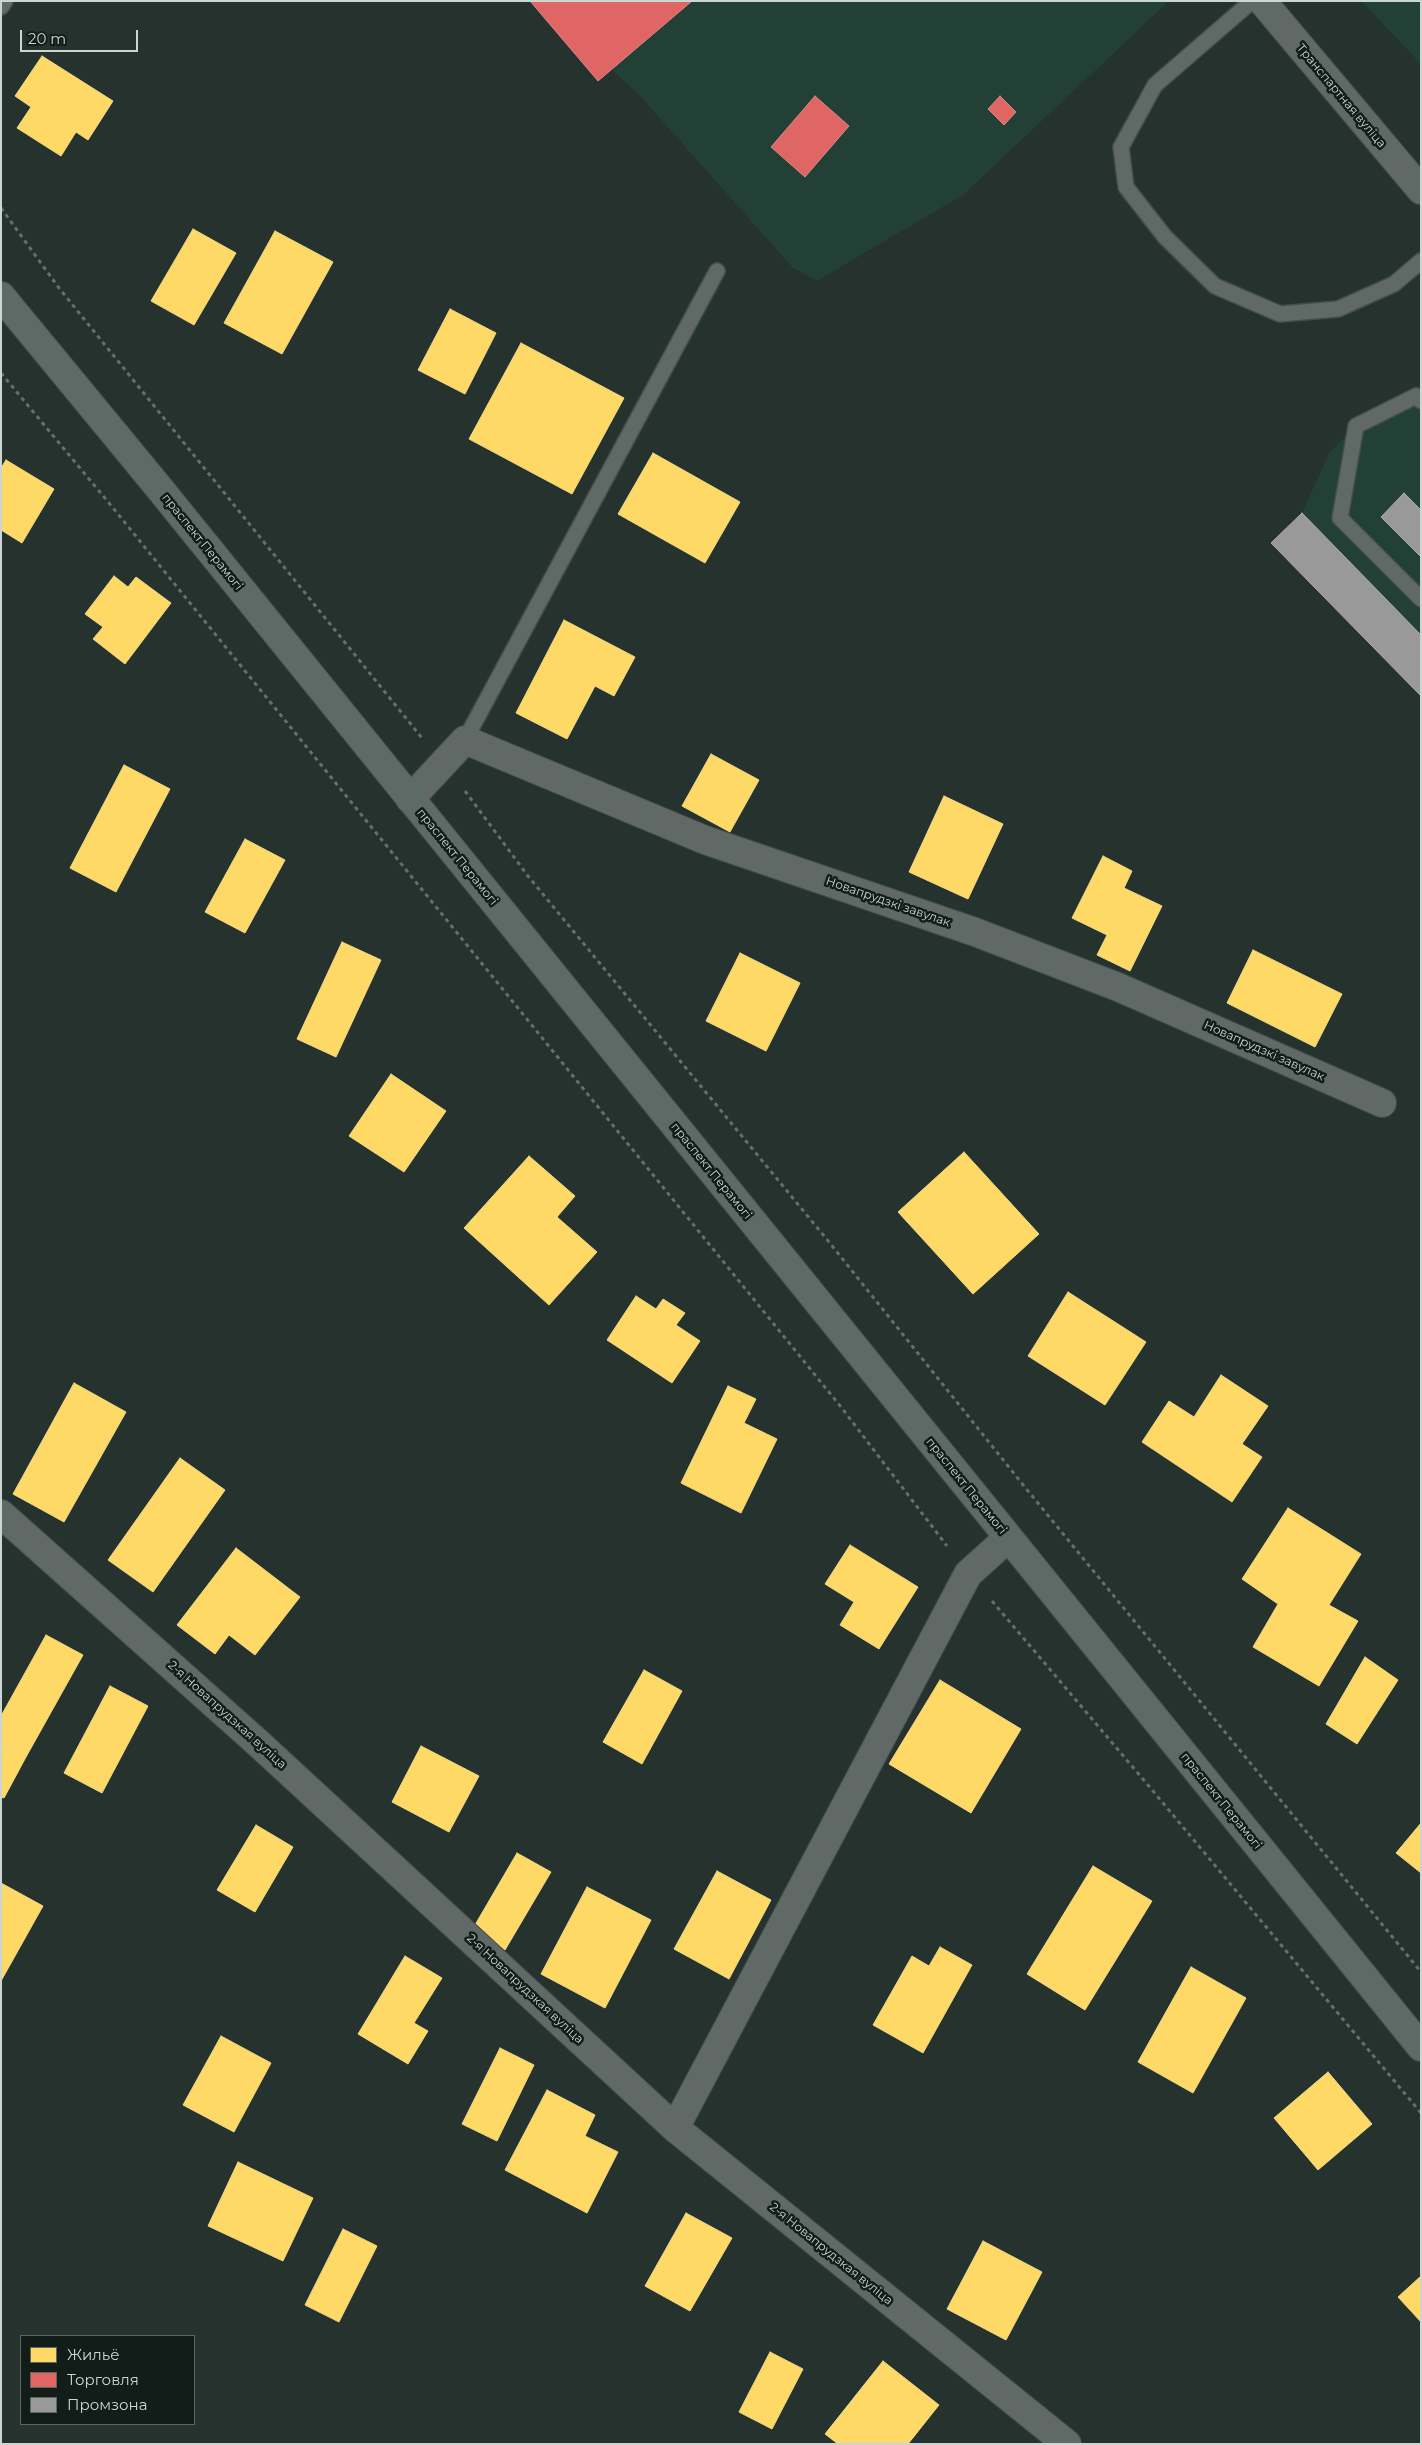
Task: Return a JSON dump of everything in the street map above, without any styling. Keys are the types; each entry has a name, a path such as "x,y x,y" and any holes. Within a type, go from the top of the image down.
{"main road":[{"name":"праспект Перамогі","path":"1,296 1421,2047"}],"street":[{"name":"Транспартная вуліца","path":"1262,1 1421,190"},
{"path":"410,799 446,764 466,740"},
{"name":"Новапрудзкі завулак","path":"466,740 705,840 975,932 1118,987 1382,1103"},
{"name":"2-я Новапрудзкая вуліца","path":"1,1514 258,1743 675,2128 1067,2444"},
{"path":"675,2128 968,1574 1008,1538"}],"lane":[{"path":"1,7 5,1"},
{"path":"1252,1 1155,85 1122,147 1126,187 1165,237 1215,286 1280,314 1338,309 1394,284 1421,261"},
{"path":"466,740 717,271"},
{"path":"1421,401 1416,396 1356,426 1340,518 1421,599"}],"path":[{"path":"1,208 71,303 404,719 446,764 528,876 829,1242 1024,1486 1421,1972"},
{"path":"1,373 109,503 841,1407 968,1574 1153,1791 1421,2113"}],"shaded area":[{"path":"537,1 1169,1 963,195 817,281 792,267 639,95"},
{"path":"1361,1 1421,1 1421,64"},
{"path":"1421,401 1421,696 1271,543 1302,513 1329,453 1356,426"}],"building: Жильё":[{"path":"42,56 113,101 88,140 76,132 61,156 17,128 31,107 15,96"},
{"path":"193,229 236,253 194,325 151,301"},
{"path":"275,231 333,262 282,354 224,323"},
{"path":"450,309 496,333 465,394 418,370"},
{"path":"521,343 624,398 572,494 469,439"},
{"path":"653,453 740,502 705,563 618,514"},
{"path":"6,460 54,489 22,543 1,530 1,468"},
{"path":"114,576 128,587 136,577 171,603 125,664 93,639 103,627 85,614"},
{"path":"564,620 635,657 614,696 595,686 567,739 516,713"},
{"path":"711,754 759,780 730,832 682,806"},
{"path":"124,765 170,789 116,892 70,868"},
{"path":"944,796 1003,824 968,899 909,872"},
{"path":"245,839 285,860 245,933 205,912"},
{"path":"1103,856 1132,871 1124,888 1162,906 1130,971 1097,955 1107,935 1072,918"},
{"path":"342,942 381,960 336,1057 297,1039"},
{"path":"1253,950 1342,994 1315,1047 1227,1003"},
{"path":"740,953 800,983 766,1051 706,1021"},
{"path":"391,1074 446,1111 404,1172 349,1136"},
{"path":"964,1152 1039,1234 973,1294 898,1212"},
{"path":"529,1156 575,1196 557,1217 597,1252 549,1305 464,1228"},
{"path":"1068,1292 1146,1342 1105,1405 1028,1356"},
{"path":"636,1296 656,1309 663,1299 685,1313 676,1325 700,1341 672,1383 607,1340"},
{"path":"1221,1375 1268,1406 1242,1444 1262,1457 1232,1502 1142,1442 1169,1401 1194,1417"},
{"path":"74,1383 126,1412 64,1522 13,1494"},
{"path":"728,1386 756,1399 744,1423 777,1439 741,1513 681,1483"},
{"path":"180,1458 225,1490 153,1592 108,1560"},
{"path":"1288,1508 1361,1554 1329,1605 1358,1621 1319,1686 1253,1647 1278,1604 1242,1579"},
{"path":"850,1545 918,1587 879,1649 840,1625 854,1602 825,1584"},
{"path":"236,1548 300,1597 255,1655 229,1635 215,1654 177,1625"},
{"path":"46,1635 83,1655 26,1757 1,1743 1,1716"},
{"path":"1365,1657 1398,1680 1357,1744 1326,1724"},
{"path":"644,1670 682,1691 642,1764 603,1742"},
{"path":"940,1680 1021,1729 971,1813 889,1764"},
{"path":"110,1686 148,1706 102,1793 64,1773"},
{"path":"1,1743 26,1757 4,1798 1,1797"},
{"path":"421,1746 479,1776 449,1832 392,1802"},
{"path":"1421,1823 1421,1873 1396,1853"},
{"path":"256,1825 293,1847 255,1912 217,1890"},
{"path":"517,1853 551,1872 505,1950 472,1930"},
{"path":"1093,1866 1152,1901 1085,2010 1027,1974"},
{"path":"717,1871 771,1900 729,1979 674,1949"},
{"path":"1,1883 43,1906 1,1981"},
{"path":"587,1887 651,1920 605,2008 541,1974"},
{"path":"940,1947 972,1965 923,2053 873,2025 912,1956 929,1966"},
{"path":"405,1956 442,1978 414,2023 428,2031 408,2064 358,2034"},
{"path":"1191,1967 1246,1998 1193,2093 1138,2062"},
{"path":"221,2036 271,2063 234,2132 183,2105"},
{"path":"500,2048 534,2065 497,2141 462,2124"},
{"path":"1328,2072 1372,2124 1318,2170 1274,2118"},
{"path":"547,2090 595,2115 585,2136 618,2152 587,2213 505,2170"},
{"path":"238,2162 313,2198 283,2261 208,2226"},
{"path":"686,2213 732,2238 690,2311 645,2286"},
{"path":"343,2229 377,2246 339,2322 305,2305"},
{"path":"983,2241 1042,2272 1006,2340 947,2309"},
{"path":"1421,2276 1421,2322 1398,2297"},
{"path":"770,2352 803,2369 772,2429 739,2412"},
{"path":"883,2361 939,2405 908,2444 838,2444 825,2434"}],"building: Торговля":[{"path":"530,1 692,1 598,81"},
{"path":"815,96 849,126 805,177 771,147"},
{"path":"1000,96 1016,112 1004,125 988,109"}],"building: Промзона":[{"path":"1404,493 1421,510 1421,557 1381,517"},
{"path":"1302,513 1421,635 1421,696 1271,543"}]}
